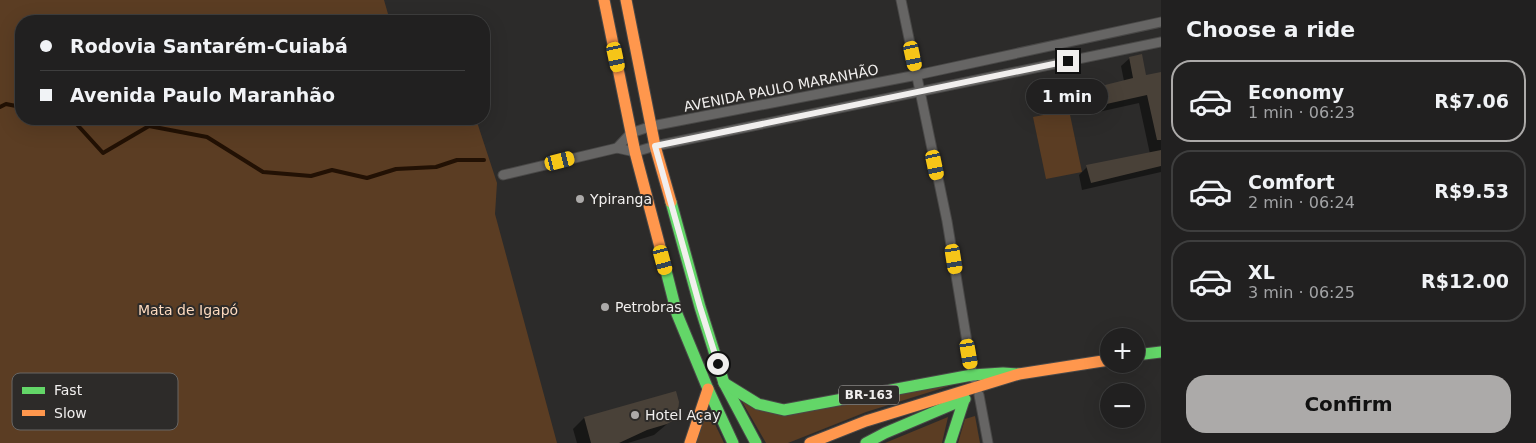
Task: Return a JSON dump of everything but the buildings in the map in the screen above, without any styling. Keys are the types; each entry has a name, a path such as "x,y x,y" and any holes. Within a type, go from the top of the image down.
{"main road":[{"path":"604,0 635,152 677,314 733,443"},
{"path":"626,0 655,146 700,307 724,383 756,443"},
{"path":"1145,354 1161,352"},
{"path":"812,442 866,421 977,391 1100,362"},
{"path":"866,443 885,433 964,400 977,391 1019,374 1086,365"},
{"name":"BR-163","path":"724,383 758,404 784,410 972,374 1019,374"},
{"path":"690,443 708,389"},
{"path":"950,443 964,400"}],"street":[{"path":"900,0 947,221 972,374 988,443"},
{"name":"AVENIDA PAULO MARANHÃO","path":"617,148 631,133 652,126 917,75 1161,22"},
{"path":"503,175 617,148 635,152 655,146 1161,42"}],"green space":[{"name":"Mata de Igapó","path":"0,0 384,0 388,15 15,15 15,125 478,125 497,183 495,214 557,443 0,443"},
{"path":"1069,110 1082,172 1046,179 1033,117"},
{"path":"965,381 866,412 788,443 766,443 740,398 756,408"},
{"path":"704,401 724,443 690,443"},
{"path":"975,416 980,443 958,443 965,419"},
{"path":"948,417 942,443 885,443"}],"waterway":[{"path":"0,107 6,104 15,106"},
{"path":"77,125 103,153 149,126 207,137 263,172 311,176 332,170 367,178 396,169 436,167 457,160 484,160"}],"traffic: fast":[{"path":"671,202 700,307 724,383 756,443"},
{"path":"660,247 677,314 733,443"},
{"path":"1145,354 1161,352"},
{"path":"724,383 758,404 784,410 972,375 1019,374"},
{"path":"866,443 965,399"},
{"path":"950,443 964,400"}],"traffic: slow":[{"path":"604,0 635,152 660,247"},
{"path":"626,0 655,146 671,202"},
{"path":"810,443 866,421 1019,374 1100,361"},
{"path":"690,443 708,389"}],"place":[{"name":"Ypiranga","path":"580,199"},
{"name":"Petrobras","path":"605,307"},
{"name":"Hotel Açay","path":"635,415"}],"route":[{"path":"718,364 655,146 1068,61"}]}
